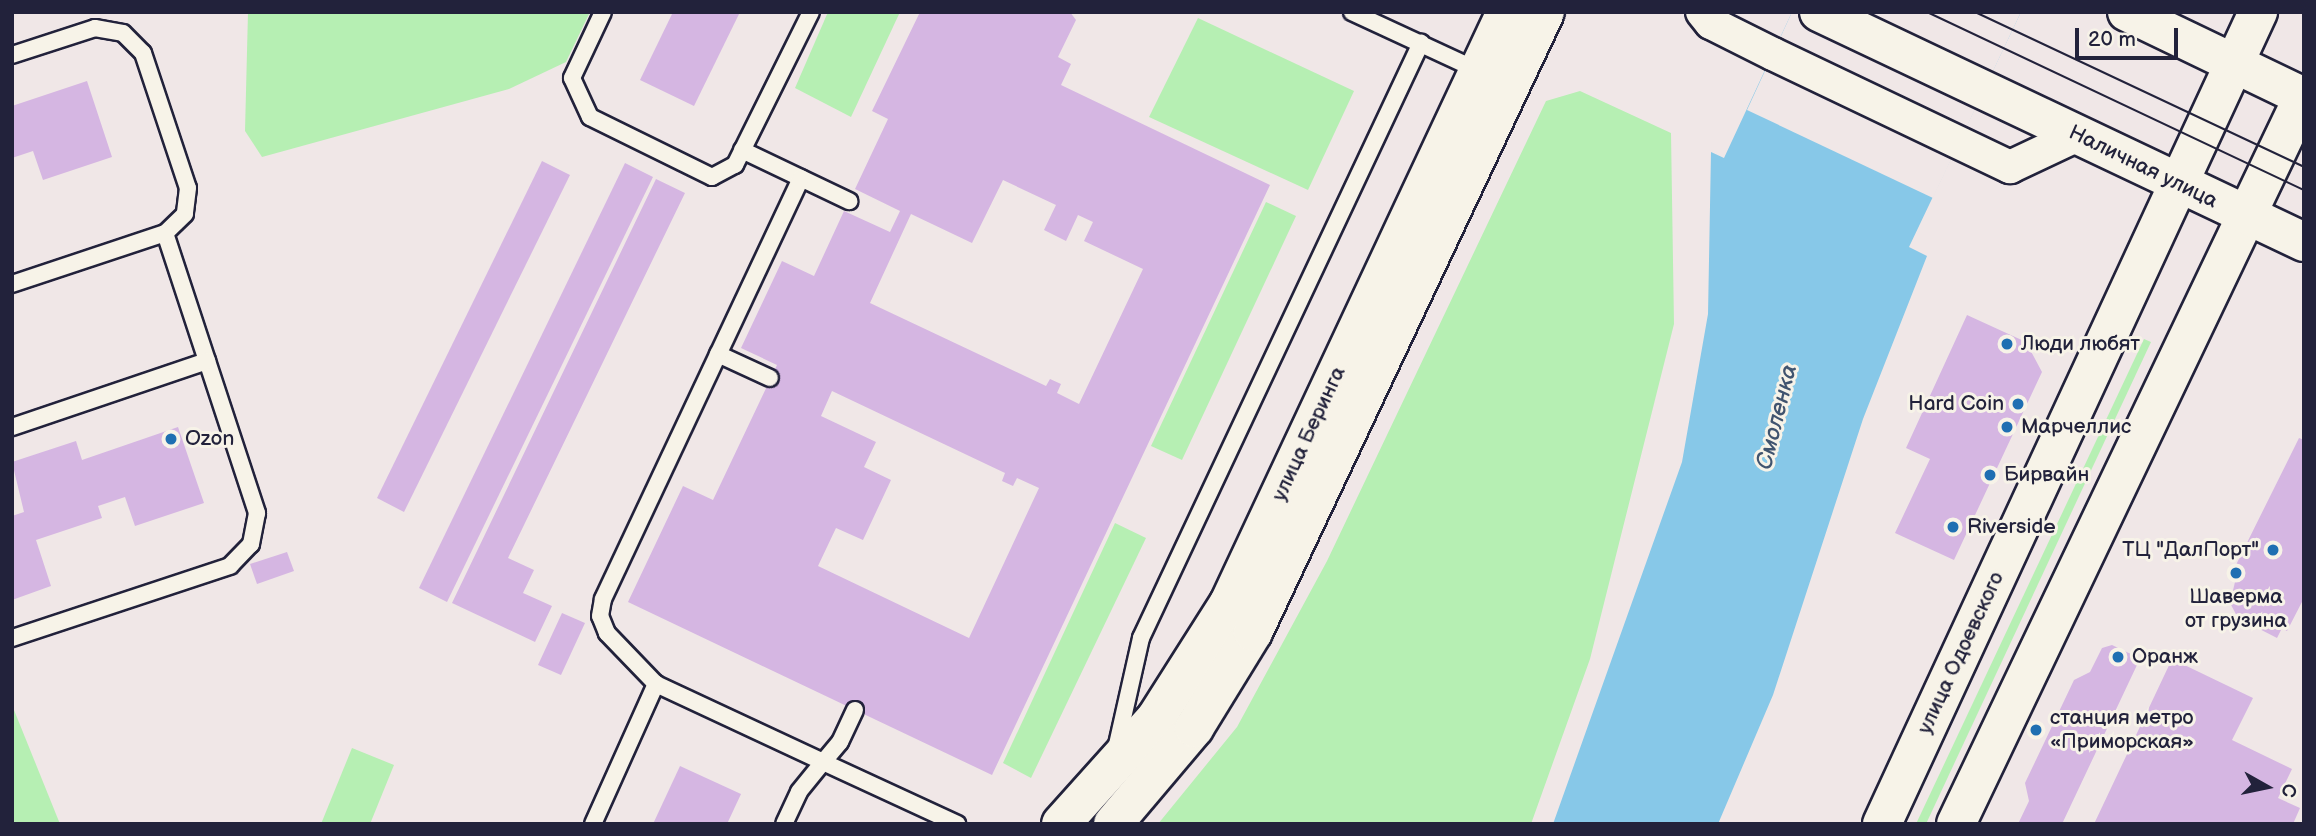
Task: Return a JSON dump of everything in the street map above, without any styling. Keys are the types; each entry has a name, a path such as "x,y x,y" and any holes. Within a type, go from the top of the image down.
{"street":[{"name":"улица Беринга","path":"1061,824 1112,769 1174,692 1229,603 1506,12"},
{"name":"улица Беринга","path":"1113,824 1194,728 1253,632 1545,12"},
{"path":"1702,12 1711,23 2010,167 2078,135"},
{"name":"Наличная улица","path":"1819,12 2304,242"},
{"path":"1956,824 2303,96 2128,12"},
{"name":"улица Одоевского","path":"1882,824 2258,12"}],"lane":[{"path":"603,12 572,78 590,117 712,177 735,165 811,12"},
{"path":"1352,12 1479,71"},
{"path":"12,55 95,28 123,33 144,53 188,188 185,214 165,233 12,284"},
{"path":"1112,769 1141,638 1421,43"},
{"path":"743,150 849,201"},
{"path":"800,178 603,599 600,616 607,633 656,684 957,824"},
{"path":"12,638 230,566 251,544 257,513 165,233"},
{"path":"718,354 771,379"},
{"path":"12,427 207,362"},
{"path":"593,824 656,684"},
{"path":"784,824 799,792 840,741 855,710"}],"green space":[{"path":"248,12 590,12 566,62 509,89 262,157 245,131"},
{"path":"828,12 900,12 851,117 795,88"},
{"path":"1198,18 1354,91 1308,190 1149,117"},
{"path":"1580,91 1671,133 1674,324 1590,659 1531,824 1158,824 1237,727 1327,561 1546,101"},
{"path":"1266,202 1296,216 1182,460 1151,446"},
{"path":"2144,339 2151,342 1926,824 1916,824"},
{"path":"1115,523 1146,538 1031,778 1003,763"},
{"path":"14,710 60,824 12,824"},
{"path":"352,748 394,765 370,824 321,824"}],"water":[{"name":"Смоленка","path":"1792,12 2021,12 1909,247 1927,256 1863,419 1773,695 1718,824 1553,824 1682,462 1708,314 1711,152 1724,158"}],"pier":[{"path":"1792,12 2021,12 1933,198 1747,110"}],"building":[{"path":"673,12 740,12 694,106 640,80"},
{"path":"920,12 1070,12 1076,20 1058,57 1071,64 1061,85 1270,185 992,775 628,602 683,486 713,500 777,365 741,348 782,261 814,276 844,211 890,232 900,211 855,189 888,119 872,111","holes":["1003,180 1056,205 1044,230 1066,241 1078,215 1093,222 1084,241 1143,269 1079,404 1057,393 1061,384 1050,379 1046,386 870,303 911,214 972,243","832,391 1005,473 1002,481 1013,486 1017,478 1039,488 969,638 818,566 836,528 863,540 891,480 864,467 876,442 821,416"]},
{"path":"87,81 112,157 43,180 33,151 12,158 12,106"},
{"path":"542,161 570,175 404,512 377,498"},
{"path":"625,163 653,177 447,602 419,588"},
{"path":"656,179 685,193 508,558 534,570 523,593 552,606 535,642 452,603"},
{"path":"1967,315 2026,342 2042,372 1954,560 1895,533 1930,459 1906,448"},
{"path":"178,427 204,503 135,526 125,497 98,506 102,518 36,540 51,586 12,600 12,516 24,512 12,462 76,441 82,460"},
{"name":"ТЦ \"ДалПорт\"","path":"2299,438 2304,440 2304,598 2287,631 2282,628 2277,638 2238,618 2230,603 2235,582 2229,579"},
{"path":"287,552 294,571 257,584 250,564"},
{"path":"562,613 585,623 561,675 538,665"},
{"path":"2112,645 2133,655 2137,665 2062,824 2018,824 2029,801 2025,783 2074,680 2090,672 2102,648"},
{"path":"2172,659 2253,698 2232,740 2292,769 2278,798 2300,808 2293,824 2094,824"},
{"path":"680,766 741,794 727,824 653,824"}],"tram line":[{"path":"1927,12 2304,190"},
{"path":"1975,12 2304,167"}],"place":[{"name":"Люди любят","path":"2007,344"},
{"name":"Hard Coin","path":"2018,404"},
{"name":"Марчеллис","path":"2007,427"},
{"name":"Ozon","path":"171,439"},
{"name":"Бирвайн","path":"1990,475"},
{"name":"Riverside","path":"1953,527"},
{"name":"ТЦ \"ДалПорт\"","path":"2273,550"},
{"name":"Шаверма от грузина","path":"2236,573"},
{"name":"Оранж","path":"2118,657"},
{"name":"станция метро «Приморская»","path":"2036,730"}]}
